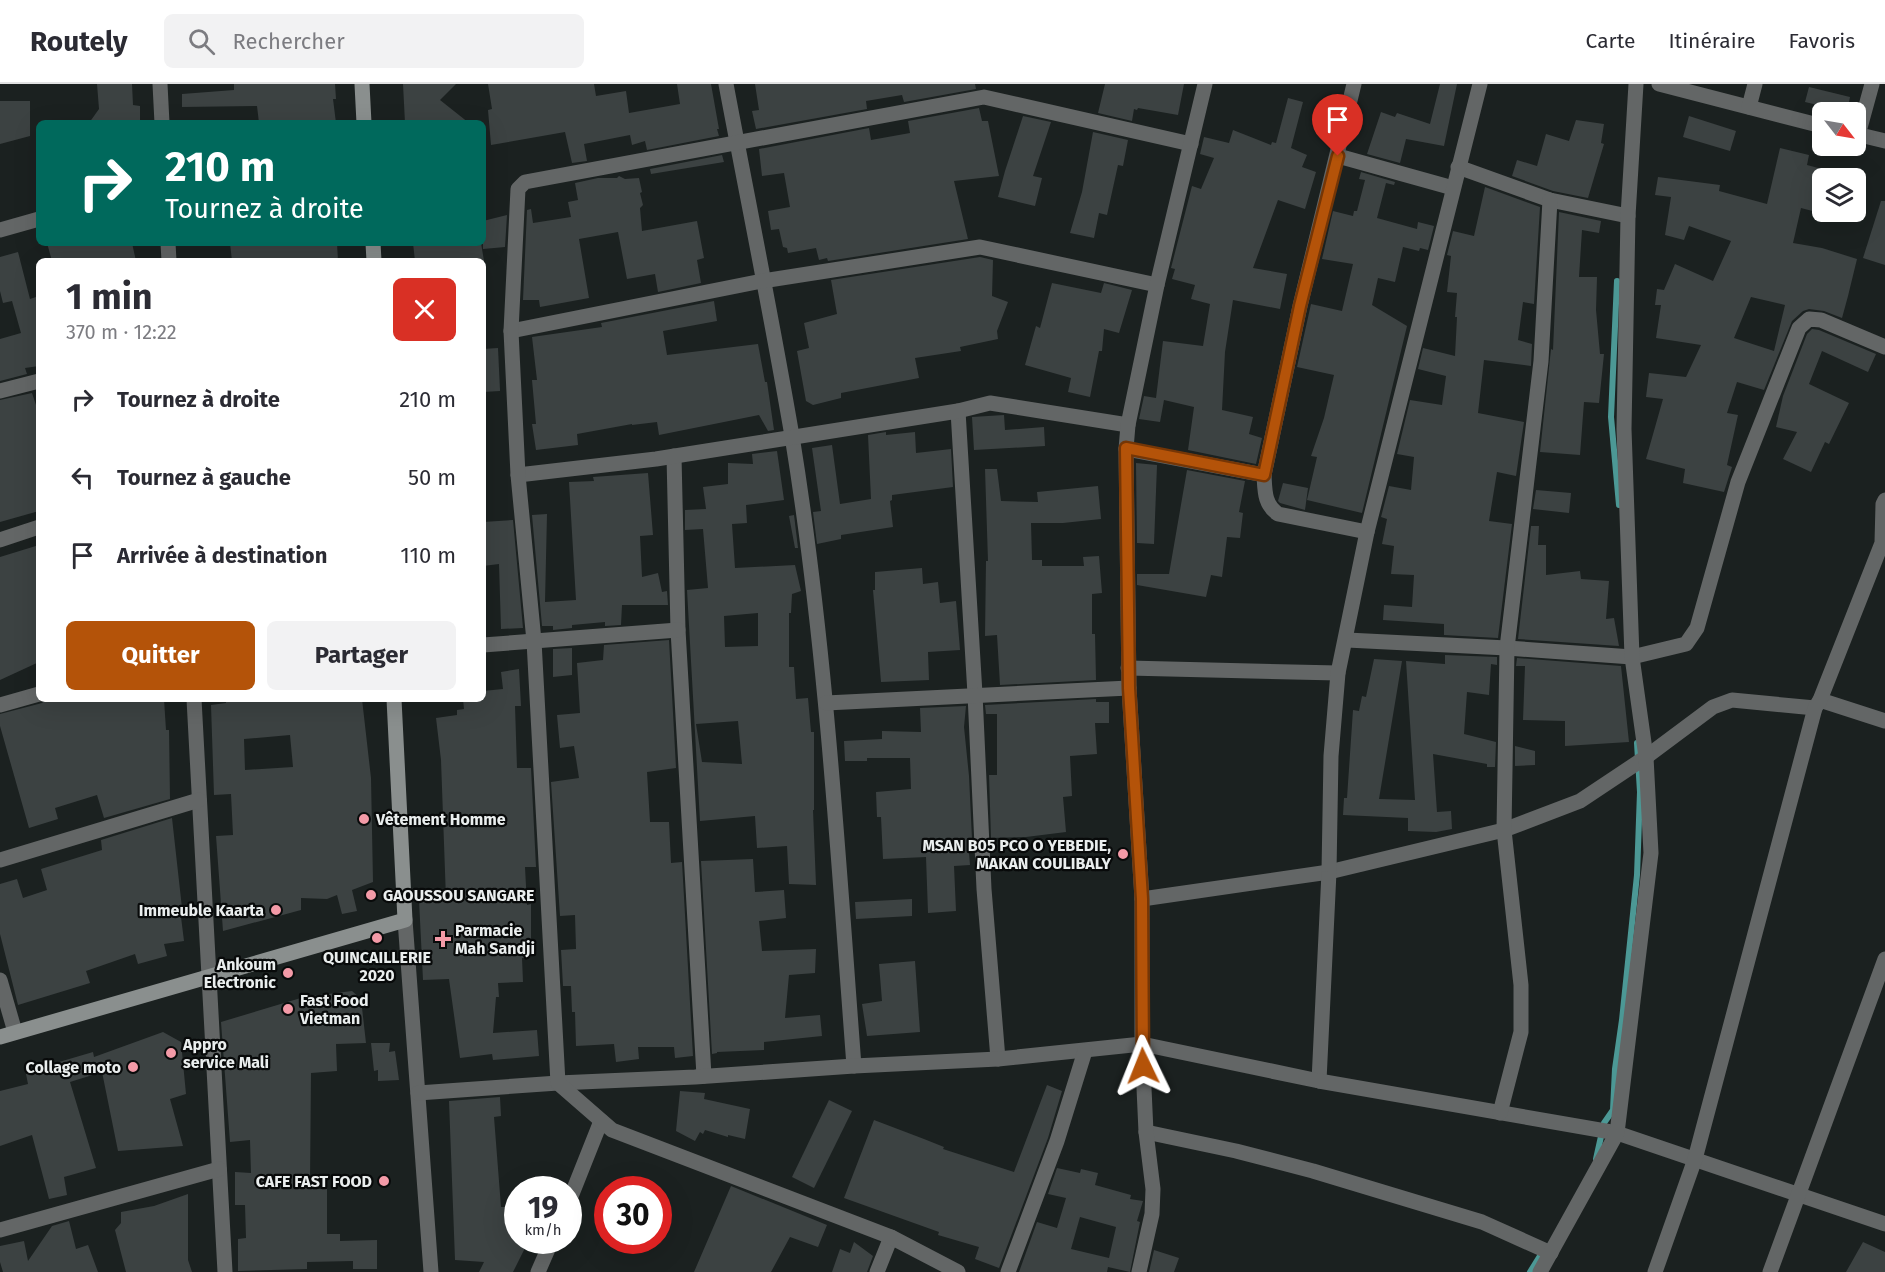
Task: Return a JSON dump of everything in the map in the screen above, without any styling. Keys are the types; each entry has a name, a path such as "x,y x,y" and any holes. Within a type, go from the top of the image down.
{"main road":[{"path":"362,84 364,120"},
{"path":"7,1034 405,920 394,702"}],"street":[{"path":"160,84 162,120"},
{"path":"726,84 792,437 826,703 854,1066"},
{"path":"1139,1272 1152,1214 1154,1189 1146,1132 1142,1044 1142,899 1128,668 1126,448 1128,425 1157,285 1205,84"},
{"path":"1354,84 1300,306 1264,475 1266,500 1271,509 1278,514 1367,532"},
{"path":"1318,1081 1329,872 1331,756 1338,674 1347,640 1367,532 1480,84"},
{"path":"1540,1272 1617,1133 1651,854 1646,757 1632,657 1624,429 1628,216 1636,84"},
{"path":"1659,84 1812,123"},
{"path":"1749,107 1755,84"},
{"path":"1866,104 1872,84"},
{"path":"958,1272 891,1237 612,1130 558,1083 534,641 518,475 511,331 518,189 525,182 736,141 984,97 1191,144"},
{"path":"1866,136 1885,141"},
{"path":"1338,156 1453,188"},
{"path":"1458,167 1551,200 1628,216"},
{"path":"1500,1113 1521,1032 1521,985 1504,830 1507,648 1541,361 1551,200"},
{"path":"0,230 36,220"},
{"path":"511,331 762,281 980,247 1157,285"},
{"path":"1347,640 1632,657 1686,644 1697,628 1738,482 1799,328 1809,319 1821,320 1885,347"},
{"path":"0,391 36,382"},
{"path":"518,475 674,456 958,411 990,403 1128,425"},
{"path":"958,411 984,889 998,1059"},
{"path":"1126,448 1264,475"},
{"path":"674,456 678,630 704,1076"},
{"path":"1655,1272 1695,1159 1818,704 1883,543 1883,504 1885,500"},
{"path":"0,540 36,528"},
{"path":"486,645 678,630"},
{"path":"1128,668 1338,674"},
{"path":"826,703 1129,688"},
{"path":"0,705 36,695"},
{"path":"1142,899 1329,872 1504,830 1580,801 1646,757 1713,707 1732,700 1818,704 1885,721"},
{"path":"194,702 225,1272"},
{"path":"0,860 199,800"},
{"path":"405,920 431,1272"},
{"path":"1770,1272 1885,959"},
{"path":"0,980 7,1034"},
{"path":"418,1093 998,1059 1142,1044 1318,1081 1617,1133 1885,1224"},
{"path":"1008,1272 1056,1141 1085,1051"},
{"path":"579,1176 601,1121"},
{"path":"1146,1132 1236,1151 1313,1171 1482,1222 1551,1253"},
{"path":"0,1230 219,1169"},
{"path":"877,1272 891,1237"},
{"path":"538,1272 546,1254"}],"building":[{"path":"97,84 132,84 133,105 140,106 140,120 91,120 99,109"},
{"path":"234,84 335,84 336,99 333,99 336,120 259,120 257,106 182,107 182,94 234,90"},
{"path":"403,84 456,84 440,100 465,120 405,120"},
{"path":"488,84 594,84 596,96 626,91 629,113 680,104 677,84 711,84 719,136 647,150 645,141 632,145 630,135 584,144 587,161 572,163 565,132 491,145 488,110 492,109"},
{"path":"755,84 975,84 976,89 904,102 902,95 866,101 867,109 756,129 752,111 759,110"},
{"path":"1105,84 1184,84 1178,115 1138,108 1134,109 1132,121 1098,113"},
{"path":"1440,84 1457,84 1444,146 1406,139 1400,163 1367,154 1381,112 1395,117 1397,113 1430,124"},
{"path":"1809,87 1850,97 1849,102 1805,102"},
{"path":"1288,98 1303,102 1291,148 1307,155 1302,167 1316,172 1305,209 1278,200 1253,268 1287,274 1280,309 1233,300 1225,352 1222,410 1253,417 1249,434 1262,438 1256,464 1188,450 1194,407 1164,400 1160,422 1139,419 1144,396 1156,398 1163,341 1203,346 1210,304 1191,299 1195,285 1172,279 1175,269 1171,268 1192,186 1201,189 1214,158 1200,154 1204,137 1229,143 1233,130 1271,145 1272,142 1276,143"},
{"path":"0,101 30,101 30,136 0,144"},
{"path":"979,108 982,121 988,121 999,176 954,181 968,239 828,261 827,258 819,260 816,248 788,253 787,248 783,247 779,229 771,230 768,211 790,207 784,173 762,176 759,149 869,128 871,140 910,133 908,121"},
{"path":"1023,116 1051,122 1033,176 1042,178 1035,206 998,197"},
{"path":"1689,116 1736,131 1730,151 1683,137"},
{"path":"1576,120 1604,124 1601,143 1604,144 1588,198 1553,191 1512,176 1517,160 1537,166 1546,134 1569,141"},
{"path":"1093,132 1128,140 1123,166 1118,165 1107,215 1099,213 1094,238 1070,233 1082,192"},
{"path":"1780,148 1809,155 1807,165 1818,168 1812,168 1812,211 1801,208 1793,243 1822,248 1857,259 1842,318 1824,311 1809,309 1803,311 1792,321 1764,390 1737,382 1727,413 1738,415 1727,465 1732,467 1724,492 1683,483 1685,469 1646,459 1663,399 1646,397 1649,373 1686,377 1701,345 1656,338 1661,305 1655,305 1657,289 1664,290 1675,264 1713,281 1731,241 1689,226 1684,240 1665,235 1671,197 1655,195 1658,177 1720,185 1719,191 1767,204","holes":["1751,297 1785,305 1774,351 1734,338"]},
{"path":"722,155 724,162 651,174 650,169"},
{"path":"1361,172 1395,182 1394,185 1386,183 1377,218 1417,229 1418,222 1434,226 1428,250 1420,248 1419,251 1403,247 1395,282 1378,278 1372,305 1407,326 1362,513 1307,500 1317,457 1311,456 1324,418 1334,375 1297,367 1311,304 1342,311 1353,264 1322,259 1333,211 1353,216 1354,211 1357,211 1365,180 1359,179"},
{"path":"619,176 625,179 639,178 643,205 640,208 642,231 697,221 704,258 697,260 701,283 658,292 655,274 627,279 618,232 579,239 589,298 540,307 539,300 523,300 527,210 531,209 533,223 571,217 568,202 578,200 575,183"},
{"path":"1485,187 1540,207 1534,304 1523,302 1518,340 1532,344 1531,366 1484,360 1478,413 1524,422 1516,476 1497,472 1489,521 1512,524 1498,638 1444,635 1444,624 1383,620 1384,605 1412,607 1414,575 1391,574 1394,546 1382,544 1387,519 1381,517 1389,486 1411,490 1414,457 1397,454 1410,400 1442,405 1446,376 1418,369 1423,348 1455,356 1457,293 1447,292 1451,256 1447,255 1453,231 1474,236"},
{"path":"1881,201 1885,201 1885,265 1863,258"},
{"path":"1559,212 1601,221 1599,233 1582,230 1579,277 1597,277 1596,310 1600,354 1604,354 1599,403 1584,402 1580,455 1540,452 1551,349 1553,350"},
{"path":"507,215 505,247 483,249 483,246 486,246 486,220"},
{"path":"48,246 133,246 135,258 51,258"},
{"path":"230,246 337,246 338,258 232,258"},
{"path":"413,246 482,246 484,258 415,258"},
{"path":"18,252 30,299 36,297 36,366 25,368 27,374 0,381 0,339 21,333 12,301 3,303 0,291 0,257"},
{"path":"980,257 993,260 992,296 1008,302 997,331 998,339 960,347 961,351 915,358 919,378 841,393 841,398 813,405 806,401 797,351 809,348 804,323 837,314 831,280"},
{"path":"1052,283 1101,293 1104,283 1132,290 1119,333 1104,329 1102,351 1099,351 1090,397 1068,392 1071,378 1025,365 1036,326 1040,328"},
{"path":"714,301 717,321 663,331 667,355 758,344 765,382 767,382 774,430 768,431 759,415 659,435 657,422 632,424 577,434 578,445 536,450 532,424 536,424 532,380 537,380 532,337 602,327 601,323"},
{"path":"1812,329 1876,354 1868,372 1822,351 1809,384 1849,403 1829,444 1825,442 1811,472 1783,459 1797,432 1776,427 1783,396 1807,334"},
{"path":"498,348 500,391 486,392 486,349"},
{"path":"32,393 36,405 36,512 0,522 0,400"},
{"path":"1004,415 1005,430 1044,427 1045,446 974,450 972,417"},
{"path":"886,432 886,435 915,432 916,453 951,449 953,487 892,495 890,501 893,527 841,535 841,539 817,544 813,512 821,511 812,448 832,445 840,504 871,499 868,435"},
{"path":"777,451 784,500 746,505 747,523 732,524 735,568 795,565 801,591 792,594 791,613 789,613 789,667 794,667 796,699 808,698 811,732 814,732 813,810 816,885 789,884 787,846 757,848 755,816 700,821 687,590 708,588 703,529 685,530 685,510 706,509 703,487 728,484 728,463 753,464 752,454","holes":["758,613 758,646 725,647 724,616","738,721 742,764 702,762 696,724"]},
{"path":"1136,463 1157,465 1154,544 1137,543"},
{"path":"985,469 997,469 1001,501 1038,502 1037,492 1098,486 1101,519 1063,523 1031,523 1032,560 1042,560 1042,566 1084,566 1083,557 1099,556 1102,593 1092,594 1092,634 1095,634 1096,680 1000,685 997,635 985,636 986,561 988,561"},
{"path":"1187,470 1245,481 1239,512 1243,513 1240,538 1227,537 1222,577 1211,575 1206,597 1137,585 1137,574 1169,574"},
{"path":"648,473 653,535 640,536 642,577 658,573 662,592 667,591 668,605 622,605 621,625 605,626 605,622 572,625 572,628 553,630 553,626 542,626 532,515 547,514 545,602 576,600 569,482 594,481 593,477"},
{"path":"1283,483 1308,488 1305,510 1278,501"},
{"path":"1536,490 1571,493 1569,513 1533,509"},
{"path":"794,515 798,548 795,548 789,516"},
{"path":"513,520 523,628 501,629 499,564 486,566 486,522"},
{"path":"1531,526 1539,526 1538,545 1546,545 1546,575 1580,571 1581,579 1609,581 1606,619 1614,618 1619,646 1518,639"},
{"path":"36,546 36,663 0,680 0,557"},
{"path":"922,568 923,584 938,582 940,603 956,601 960,650 928,652 929,680 881,682 873,590 875,590 875,572"},
{"path":"669,640 676,768 647,772 650,822 669,822 671,863 682,862 693,1056 675,1058 674,1047 638,1047 639,1059 616,1062 614,1044 576,1046 575,1012 572,1012 571,986 563,986 561,950 576,949 575,915 560,916 551,782 579,778 574,746 560,748 557,715 580,713 577,663 603,660 604,645"},
{"path":"572,648 572,675 553,677 553,649"},
{"path":"1445,655 1497,657 1497,665 1491,664 1489,695 1467,692 1464,734 1496,742 1495,767 1433,754 1437,812 1451,811 1452,829 1436,832 1408,831 1408,818 1343,815 1344,798 1347,798 1353,710 1359,711 1362,696 1366,697 1374,659 1402,661 1379,799 1415,800 1406,661 1445,664"},
{"path":"1517,658 1621,666 1629,742 1565,746 1565,721 1523,720 1525,666 1516,666"},
{"path":"519,669 521,706 515,706 517,768 531,768 536,867 525,867 527,905 531,904 531,957 522,958 523,982 498,983 499,997 496,997 493,1033 537,1030 539,1056 493,1060 492,1054 460,1058 449,979 423,980 419,900 446,899 441,760 436,718 457,715 457,710 464,709 463,702 486,702 486,691 503,689 501,672"},
{"path":"1096,699 1096,702 1109,702 1109,723 1095,723 1097,754 1070,756 1072,796 1063,797 1066,832 991,838 989,775 997,775 997,714 986,714 985,705"},
{"path":"164,702 166,730 169,730 170,799 104,818 97,795 55,808 58,819 29,828 0,726 0,714 42,703"},
{"path":"226,702 362,702 371,778 373,882 352,890 357,911 342,914 337,895 327,899 301,898 301,910 223,931 216,836 233,835 231,794 214,795 211,705","holes":["290,735 293,767 245,770 244,739"]},
{"path":"966,706 964,727 972,839 968,839 970,865 954,866 956,911 928,913 926,857 883,859 881,817 877,817 876,792 911,789 910,758 867,758 867,761 845,761 844,741 882,739 882,731 921,732 920,708"},
{"path":"1515,746 1535,751 1535,765 1515,766"},
{"path":"172,818 184,941 164,944 167,956 138,964 135,954 86,971 90,983 18,1005 0,934 0,884 17,879 23,898 47,890 41,869 102,850 101,840"},
{"path":"753,859 755,892 784,890 786,918 759,921 762,951 816,949 815,973 789,975 785,1018 820,1015 822,1036 764,1042 764,1050 712,1054 701,861"},
{"path":"912,899 912,916 856,919 855,902"},
{"path":"915,961 920,1032 867,1036 862,1004 882,1001 879,964"},
{"path":"352,991 361,999 366,1043 336,1044 337,1071 311,1073 310,1182 313,1181 313,1189 327,1189 327,1234 340,1234 340,1241 377,1240 377,1269 353,1269 353,1261 307,1262 307,1269 238,1271 238,1239 246,1238 245,1205 235,1205 235,1172 251,1173 250,1140 230,1142 221,1022 304,997"},
{"path":"163,1032 181,1042 186,1094 170,1099 183,1146 118,1151 102,1072 70,1082 96,1168 64,1177 67,1195 49,1199 32,1135 0,1146 0,1091 28,1084 26,1074 43,1070 42,1067 93,1052 94,1057"},
{"path":"371,1043 390,1043 389,1052 395,1051 399,1080 378,1081 378,1070 374,1071"},
{"path":"1047,1085 1062,1091 1048,1138 999,1268 975,1259 979,1247 938,1235 939,1232 844,1198 874,1120 944,1147 943,1149 1014,1172"},
{"path":"680,1091 705,1093 704,1099 750,1109 745,1139 705,1130 703,1134 700,1132 695,1141 676,1131"},
{"path":"500,1097 501,1116 494,1117 501,1207 504,1207 504,1254 522,1254 513,1272 479,1272 484,1262 455,1260 449,1101"},
{"path":"829,1100 852,1111 814,1188 792,1177"},
{"path":"1057,1168 1080,1173 1081,1169 1098,1173 1095,1185 1131,1195 1130,1199 1143,1201 1137,1221 1140,1222 1130,1272 1108,1267 1107,1272 1019,1272 1037,1222 1057,1228 1066,1198 1048,1194","holes":["1080,1217 1116,1227 1109,1258 1071,1249"]},
{"path":"731,1186 827,1225 818,1247 790,1237 771,1272 694,1272"},
{"path":"188,1194 188,1260 192,1272 126,1272 115,1230 121,1223 121,1212 154,1206"},
{"path":"69,1221 76,1249 88,1245 98,1272 3,1272 0,1262 0,1246 24,1241 28,1261 52,1226"},
{"path":"854,1242 873,1256 867,1272 832,1272 840,1249 850,1253"},
{"path":"1863,1242 1885,1252 1885,1272 1846,1272"},
{"path":"1154,1250 1179,1258 1174,1272 1149,1272"}],"waterway":[{"path":"1617,281 1611,417 1619,505"},
{"path":"1596,1159 1604,1123 1613,1110 1615,1069 1637,875 1640,792 1637,743"},
{"path":"1530,1272 1543,1251"}],"place":[{"name":"Vêtement Homme","path":"364,819"},
{"name":"MSAN B05 PCO O YEBEDIE, MAKAN COULIBALY","path":"1123,854"},
{"name":"GAOUSSOU SANGARE","path":"371,895"},
{"name":"Immeuble Kaarta","path":"276,910"},
{"name":"QUINCAILLERIE 2020","path":"377,938"},
{"name":"Parmacie Mah Sandji","path":"443,939"},
{"name":"Ankoum Electronic","path":"288,973"},
{"name":"Fast Food Vietman","path":"288,1009"},
{"name":"Appro service Mali","path":"171,1053"},
{"name":"Collage moto","path":"133,1067"},
{"name":"CAFE FAST FOOD","path":"384,1181"}],"route":[{"path":"1143,1066 1142,899 1129,688 1126,448 1264,475 1300,306 1338,156"}]}
